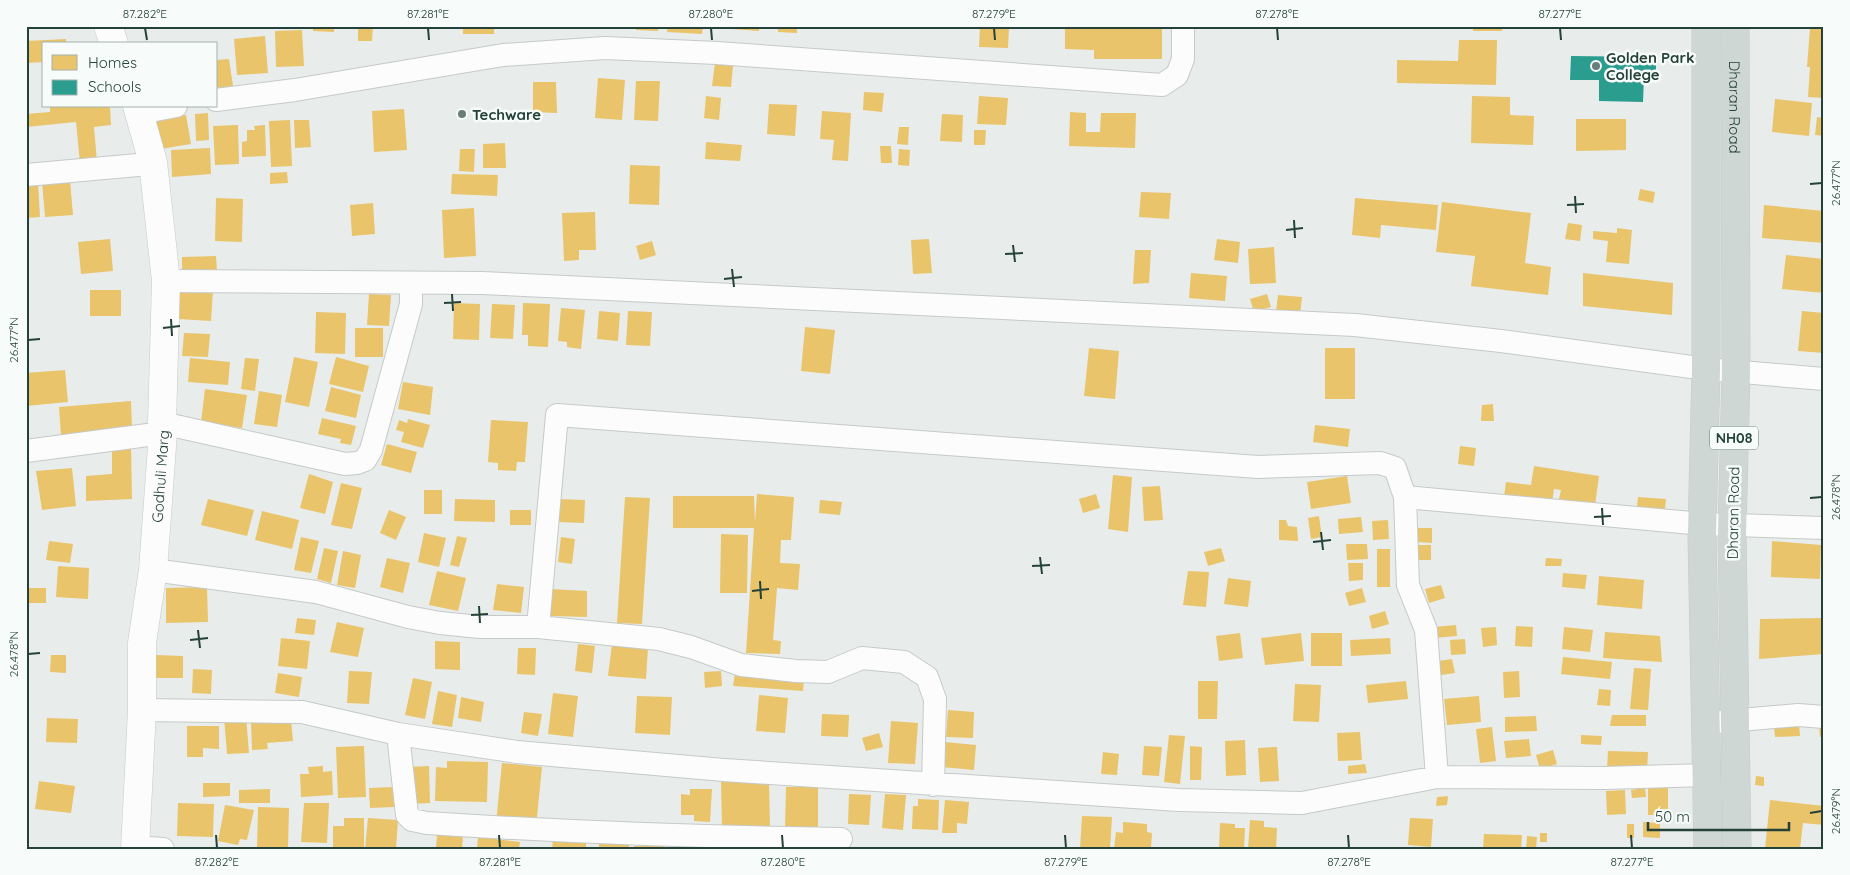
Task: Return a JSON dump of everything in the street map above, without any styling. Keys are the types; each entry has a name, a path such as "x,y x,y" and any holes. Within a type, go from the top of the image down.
{"main road":[{"path":"108,26 113,42"},
{"name":"Dharan Road","path":"1706,26 1706,369 1703,524 1708,849"},
{"name":"Dharan Road","path":"1735,26 1736,372 1732,524 1737,849"},
{"name":"Godhuli Marg","path":"135,848 142,710 142,643 153,570 163,428 166,281 153,162 139,110"}],"street":[{"path":"218,100 295,90 503,55 605,48 727,53 1162,85 1177,75 1183,59 1183,26"},
{"path":"139,110 158,108"},
{"path":"26,175 138,166 153,162"},
{"path":"166,281 482,283 1355,325 1501,341 1706,369 1824,379"},
{"path":"26,451 163,428 345,464 357,464 366,460 371,450 411,304 411,284"},
{"path":"538,627 557,415 1258,467 1380,464 1395,468 1405,498 1408,585 1426,630 1437,777"},
{"path":"1405,498 1703,524 1824,528"},
{"path":"153,570 316,592 408,617 440,622 480,626 538,627 659,638 741,665 796,671 828,672 862,658 904,662 927,677 936,699 933,785"},
{"path":"142,710 302,712 398,734 517,752 724,770 1179,800 1302,803 1437,777 1604,778 1707,775"},
{"path":"1706,723 1798,715 1824,717"},
{"path":"398,734 407,815 412,820 427,823 704,837 841,839"},
{"path":"135,848 163,849"}],"building: Homes":[{"path":"313,26 334,26 334,32 313,31"},
{"path":"358,26 373,26 372,41 358,41"},
{"path":"463,26 494,26 494,34 463,34"},
{"path":"636,26 658,26 658,31 636,30"},
{"path":"668,26 703,26 702,34 667,32"},
{"path":"731,26 759,26 759,31 731,29"},
{"path":"778,26 797,26 797,33 778,32"},
{"path":"980,26 1009,26 1008,48 979,47"},
{"path":"1065,26 1162,26 1162,59 1094,59 1094,50 1065,49"},
{"path":"1473,26 1502,26 1502,31 1473,31"},
{"path":"1810,28 1824,29 1824,98 1808,97 1810,67 1807,67"},
{"path":"302,30 304,66 276,67 275,31"},
{"path":"265,36 268,73 237,75 234,39"},
{"path":"66,39 66,42 42,42 42,62 26,63 26,41"},
{"path":"1459,40 1497,40 1496,85 1397,83 1397,60 1458,61"},
{"path":"229,59 233,86 218,88 218,60"},
{"path":"715,63 733,66 731,87 712,86"},
{"path":"598,78 625,80 622,120 595,118"},
{"path":"636,81 660,81 658,121 634,120"},
{"path":"533,82 556,82 557,113 533,112"},
{"path":"864,92 884,93 882,112 863,110"},
{"path":"706,96 721,98 719,120 704,118"},
{"path":"979,96 1008,98 1006,125 977,124"},
{"path":"1472,96 1510,97 1510,115 1534,116 1533,145 1471,143"},
{"path":"1775,99 1812,103 1809,136 1772,132"},
{"path":"769,104 797,105 795,136 767,134"},
{"path":"50,108 110,108 111,125 94,127 97,162 80,163 76,122 26,127 26,114 50,112"},
{"path":"404,109 407,150 374,152 372,111"},
{"path":"822,111 851,113 848,161 832,160 834,140 820,139"},
{"path":"1070,112 1086,113 1086,132 1100,132 1101,113 1136,113 1135,148 1069,146"},
{"path":"208,113 209,140 196,141 195,114"},
{"path":"942,114 963,115 962,142 940,141"},
{"path":"186,115 191,144 161,149 156,120"},
{"path":"1817,117 1824,118 1824,136 1815,135"},
{"path":"1576,119 1626,119 1626,150 1576,151"},
{"path":"290,120 292,166 271,167 269,121"},
{"path":"294,120 309,120 311,147 295,148"},
{"path":"238,125 239,164 215,165 213,126"},
{"path":"265,125 266,156 242,157 242,142 247,141 247,130 255,130 254,126"},
{"path":"899,127 909,127 908,145 897,144"},
{"path":"974,130 986,130 985,145 974,145"},
{"path":"706,142 742,145 740,161 705,159"},
{"path":"505,143 506,168 483,168 483,144"},
{"path":"880,146 891,146 892,163 881,163"},
{"path":"210,148 211,174 172,177 171,150"},
{"path":"460,149 475,149 474,172 459,171"},
{"path":"899,149 910,150 909,166 898,165"},
{"path":"630,165 660,166 659,205 629,204"},
{"path":"287,172 288,183 270,184 270,173"},
{"path":"452,174 498,175 497,196 451,194"},
{"path":"70,180 73,215 45,217 42,182"},
{"path":"38,182 40,217 26,218 26,183"},
{"path":"1640,189 1655,192 1653,203 1638,200"},
{"path":"1141,192 1171,193 1169,219 1139,217"},
{"path":"216,198 243,199 242,242 215,241"},
{"path":"1355,198 1438,205 1436,230 1381,225 1380,238 1352,235"},
{"path":"1442,202 1531,213 1525,263 1551,267 1548,295 1471,286 1475,256 1436,252"},
{"path":"373,203 375,234 352,236 350,205"},
{"path":"1764,205 1824,211 1824,243 1762,238"},
{"path":"474,208 476,256 444,258 442,210"},
{"path":"595,212 596,250 579,250 579,260 564,261 562,213"},
{"path":"1568,223 1582,225 1580,241 1565,239"},
{"path":"1617,228 1632,230 1629,264 1606,262 1608,241 1593,239 1593,231 1617,233"},
{"path":"110,239 113,271 81,274 78,242"},
{"path":"929,239 932,273 913,274 911,240"},
{"path":"1217,239 1240,242 1238,263 1214,260"},
{"path":"652,241 656,255 640,260 636,246"},
{"path":"1274,247 1276,283 1250,284 1248,249"},
{"path":"1135,250 1151,250 1149,283 1133,284"},
{"path":"1786,255 1824,259 1824,293 1782,289"},
{"path":"216,256 217,271 182,272 182,257"},
{"path":"1191,273 1227,276 1225,301 1189,298"},
{"path":"1583,273 1673,283 1672,315 1583,306"},
{"path":"179,288 213,290 211,321 178,319"},
{"path":"90,290 121,290 121,316 90,316"},
{"path":"369,294 391,295 389,326 367,325"},
{"path":"1267,294 1271,307 1254,312 1250,299"},
{"path":"1278,295 1302,297 1300,315 1276,312"},
{"path":"454,303 480,304 479,340 453,339"},
{"path":"523,303 550,304 548,347 528,346 528,335 522,335"},
{"path":"492,304 515,305 513,339 490,338"},
{"path":"561,308 585,310 581,349 567,347 567,342 558,341"},
{"path":"599,311 620,313 618,341 597,339"},
{"path":"628,311 652,312 650,346 626,345"},
{"path":"1802,311 1824,313 1824,353 1798,351"},
{"path":"316,312 346,313 345,354 315,353"},
{"path":"805,327 835,330 830,374 801,371"},
{"path":"355,328 383,328 383,357 355,357"},
{"path":"184,333 210,334 208,357 182,356"},
{"path":"1089,348 1119,351 1115,399 1084,396"},
{"path":"1325,348 1355,348 1355,399 1325,399"},
{"path":"294,357 318,362 309,407 285,402"},
{"path":"336,357 369,366 363,392 329,384"},
{"path":"190,358 230,362 228,385 188,382"},
{"path":"245,358 259,359 255,391 241,389"},
{"path":"65,370 68,402 26,406 26,373"},
{"path":"403,382 433,387 430,415 398,409"},
{"path":"331,387 361,395 356,418 325,411"},
{"path":"205,389 247,395 242,428 201,422"},
{"path":"259,391 282,395 277,427 254,424"},
{"path":"131,401 132,428 61,436 59,407"},
{"path":"1493,404 1494,421 1481,421 1482,405"},
{"path":"322,418 356,426 351,445 340,443 341,439 318,434"},
{"path":"408,419 430,425 423,448 401,442 404,432 396,430 399,420 407,423"},
{"path":"491,420 528,422 525,462 517,462 516,471 498,470 498,463 488,462"},
{"path":"1315,425 1350,429 1348,447 1313,442"},
{"path":"131,444 132,499 86,501 86,476 112,474 112,445"},
{"path":"387,444 417,452 411,473 381,465"},
{"path":"1460,446 1476,448 1474,466 1458,464"},
{"path":"1534,466 1599,476 1595,505 1559,499 1561,490 1554,489 1552,503 1504,497 1506,482 1531,485"},
{"path":"72,468 76,506 42,510 36,471"},
{"path":"309,474 333,482 325,514 300,508"},
{"path":"1113,475 1132,477 1128,532 1108,529"},
{"path":"1347,476 1351,503 1311,509 1307,482"},
{"path":"341,483 362,488 352,529 331,525"},
{"path":"1160,486 1163,520 1144,521 1142,487"},
{"path":"424,490 442,490 442,514 424,514"},
{"path":"757,494 794,497 791,540 781,540 780,563 800,564 798,590 777,588 773,640 781,641 780,654 746,653 754,528 673,528 673,496 754,496 755,522"},
{"path":"1096,494 1100,508 1083,513 1079,499"},
{"path":"625,497 650,498 642,624 617,623"},
{"path":"1638,497 1666,499 1664,518 1636,516"},
{"path":"208,499 254,510 247,536 201,525"},
{"path":"455,499 495,500 495,522 454,521"},
{"path":"558,499 585,500 584,523 557,522"},
{"path":"820,500 842,502 840,515 819,513"},
{"path":"389,510 406,517 396,540 380,533"},
{"path":"510,510 531,510 531,525 510,525"},
{"path":"262,511 299,520 292,549 255,540"},
{"path":"1319,516 1322,537 1311,539 1308,518"},
{"path":"1361,517 1363,532 1339,534 1338,519"},
{"path":"1279,520 1286,520 1288,526 1297,527 1298,541 1279,540"},
{"path":"1388,520 1389,539 1373,540 1372,521"},
{"path":"1418,528 1432,528 1432,543 1417,542"},
{"path":"424,533 446,538 439,567 418,562"},
{"path":"721,534 748,535 747,593 720,593"},
{"path":"457,536 467,538 459,567 450,565"},
{"path":"301,537 319,541 311,573 294,570"},
{"path":"561,537 575,539 572,564 558,562"},
{"path":"49,541 73,544 70,563 46,560"},
{"path":"1772,541 1821,545 1820,579 1771,577"},
{"path":"1346,544 1367,544 1368,559 1347,560"},
{"path":"1416,545 1431,545 1431,560 1416,560"},
{"path":"324,548 338,551 331,583 317,579"},
{"path":"1221,548 1225,561 1208,566 1204,552"},
{"path":"1377,549 1390,549 1390,587 1377,587"},
{"path":"343,551 361,555 355,588 337,585"},
{"path":"387,558 410,563 403,593 380,587"},
{"path":"1546,558 1562,559 1561,566 1545,566"},
{"path":"1348,563 1363,563 1363,580 1349,581"},
{"path":"58,566 89,568 88,599 56,597"},
{"path":"437,571 466,578 458,611 429,605"},
{"path":"1188,571 1209,572 1206,607 1183,605"},
{"path":"1563,573 1587,575 1585,589 1562,587"},
{"path":"1599,576 1644,580 1642,609 1597,605"},
{"path":"1228,578 1251,581 1248,607 1224,604"},
{"path":"497,584 524,587 521,613 493,610"},
{"path":"1441,585 1445,598 1429,603 1425,589"},
{"path":"207,587 208,622 166,623 166,588"},
{"path":"26,588 46,588 46,603 26,603"},
{"path":"1362,588 1366,602 1349,606 1345,593"},
{"path":"551,589 587,591 587,617 551,616"},
{"path":"1385,611 1389,624 1372,629 1369,616"},
{"path":"297,618 316,620 314,635 295,633"},
{"path":"1824,618 1824,654 1759,659 1760,619"},
{"path":"337,622 364,628 358,657 330,652"},
{"path":"1456,625 1457,636 1434,638 1434,627"},
{"path":"1516,626 1533,627 1532,647 1515,646"},
{"path":"1496,627 1497,645 1483,647 1481,628"},
{"path":"1564,627 1593,630 1590,652 1562,649"},
{"path":"1605,632 1660,636 1662,662 1603,658"},
{"path":"1240,633 1243,658 1219,661 1216,636"},
{"path":"1301,633 1304,661 1265,665 1261,638"},
{"path":"1311,633 1342,633 1342,666 1311,666"},
{"path":"281,638 310,641 307,669 278,666"},
{"path":"1390,638 1391,654 1351,656 1350,640"},
{"path":"1465,639 1466,654 1451,655 1450,640"},
{"path":"435,641 460,642 460,670 435,669"},
{"path":"578,644 595,646 592,673 575,671"},
{"path":"612,644 648,647 646,679 608,676"},
{"path":"518,648 536,648 535,675 517,674"},
{"path":"51,655 66,655 66,673 50,672"},
{"path":"156,655 183,656 183,678 155,678"},
{"path":"1563,657 1612,662 1610,679 1561,674"},
{"path":"1452,659 1455,673 1441,675 1439,661"},
{"path":"1634,668 1651,669 1648,710 1630,709"},
{"path":"193,669 212,670 211,694 192,693"},
{"path":"349,671 372,672 369,704 347,703"},
{"path":"721,671 722,686 705,688 704,672"},
{"path":"1519,671 1520,697 1504,698 1503,672"},
{"path":"278,673 302,677 299,697 275,693"},
{"path":"735,673 804,678 803,691 733,686"},
{"path":"413,678 432,682 425,719 405,715"},
{"path":"1198,681 1218,681 1217,719 1198,719"},
{"path":"1406,681 1408,699 1368,703 1366,685"},
{"path":"1295,684 1321,685 1319,722 1293,721"},
{"path":"1599,689 1611,690 1610,706 1597,705"},
{"path":"438,691 457,695 452,727 432,724"},
{"path":"553,693 578,696 573,737 548,734"},
{"path":"759,695 788,698 785,733 756,731"},
{"path":"637,696 672,697 670,735 635,733"},
{"path":"1479,696 1481,722 1447,725 1444,699"},
{"path":"461,697 484,702 481,722 458,718"},
{"path":"948,710 974,712 973,738 946,737"},
{"path":"524,712 542,714 538,736 521,733"},
{"path":"822,714 849,715 848,737 821,736"},
{"path":"1612,715 1646,715 1646,726 1610,726"},
{"path":"246,716 249,753 227,754 224,717"},
{"path":"1536,716 1537,731 1505,732 1505,717"},
{"path":"47,718 78,719 77,743 46,742"},
{"path":"291,720 293,741 267,743 268,749 252,750 251,723"},
{"path":"891,721 918,723 915,764 888,763"},
{"path":"1799,724 1800,736 1775,737 1774,727"},
{"path":"187,726 219,726 219,749 203,748 203,757 187,757"},
{"path":"1492,727 1496,761 1480,763 1476,729"},
{"path":"1819,727 1824,727 1824,736 1820,737"},
{"path":"1360,732 1362,760 1338,761 1337,733"},
{"path":"879,733 883,747 866,751 862,738"},
{"path":"1169,735 1185,736 1180,784 1164,782"},
{"path":"1581,735 1602,736 1601,745 1581,744"},
{"path":"1529,739 1531,756 1506,758 1504,741"},
{"path":"1245,740 1246,775 1226,776 1225,741"},
{"path":"945,742 976,745 974,770 942,767"},
{"path":"364,746 366,797 338,798 336,747"},
{"path":"1144,746 1162,747 1159,776 1142,775"},
{"path":"1190,746 1202,747 1201,780 1190,780"},
{"path":"1277,747 1279,781 1260,782 1258,748"},
{"path":"1553,750 1557,764 1540,769 1536,755"},
{"path":"1608,751 1648,752 1647,770 1607,769"},
{"path":"1103,752 1119,754 1117,775 1101,774"},
{"path":"447,761 488,762 487,802 435,801 436,767 447,768"},
{"path":"502,763 542,767 536,827 496,823"},
{"path":"1365,764 1367,773 1348,774 1348,766"},
{"path":"323,766 323,772 332,771 333,795 301,797 300,774 309,774 308,767"},
{"path":"429,766 430,803 408,804 407,767"},
{"path":"1756,776 1764,777 1764,786 1755,785"},
{"path":"39,781 75,786 71,813 35,809"},
{"path":"769,781 770,830 722,831 721,782"},
{"path":"203,783 230,783 230,796 203,797"},
{"path":"1668,783 1668,809 1662,809 1662,815 1648,815 1648,784"},
{"path":"818,786 818,829 785,829 786,787"},
{"path":"393,787 394,807 370,808 369,788"},
{"path":"1645,788 1646,797 1632,798 1631,790"},
{"path":"270,789 270,803 239,803 239,790"},
{"path":"690,789 712,789 710,822 694,821 694,815 681,815 681,794 690,795"},
{"path":"1625,790 1626,814 1607,815 1606,791"},
{"path":"849,794 871,795 869,825 848,824"},
{"path":"885,794 906,795 903,830 882,828"},
{"path":"1448,796 1447,805 1436,806 1437,797"},
{"path":"918,799 939,800 938,830 912,829 913,806 918,806"},
{"path":"945,800 969,802 967,824 957,823 957,833 942,833"},
{"path":"1770,800 1824,806 1824,825 1803,823 1800,849 1765,849"},
{"path":"178,803 214,804 213,837 177,836"},
{"path":"304,803 329,803 327,843 301,842"},
{"path":"225,805 254,810 247,840 240,839 238,845 218,841"},
{"path":"258,807 289,808 288,849 257,848"},
{"path":"1082,816 1112,817 1110,849 1080,849"},
{"path":"344,818 364,818 364,849 333,849 333,826 344,826"},
{"path":"368,818 398,820 396,849 365,849"},
{"path":"1410,818 1433,819 1431,847 1408,845"},
{"path":"1250,820 1264,821 1264,827 1277,828 1276,849 1248,849"},
{"path":"1123,822 1147,824 1147,832 1152,833 1151,848 1114,849 1116,832 1123,833"},
{"path":"1643,822 1660,823 1660,838 1643,837"},
{"path":"1220,823 1235,824 1235,828 1245,828 1244,849 1219,849"},
{"path":"1627,824 1634,824 1634,838 1627,838"},
{"path":"1540,833 1547,833 1547,842 1540,842"},
{"path":"437,834 463,835 462,849 436,849"},
{"path":"1484,834 1522,835 1521,849 1483,849"},
{"path":"1527,836 1537,837 1536,849 1526,849"},
{"path":"478,837 520,842 519,849 477,849"},
{"path":"553,839 586,840 586,849 552,849"},
{"path":"629,843 629,849 599,849 599,844"},
{"path":"634,846 664,846 664,849 634,849"}],"building: Schools":[{"path":"1571,56 1656,57 1656,78 1644,78 1643,102 1599,101 1599,80 1570,80"}],"place":[{"name":"Golden Park College","path":"1596,66"},
{"name":"Techware","path":"462,114"}]}
